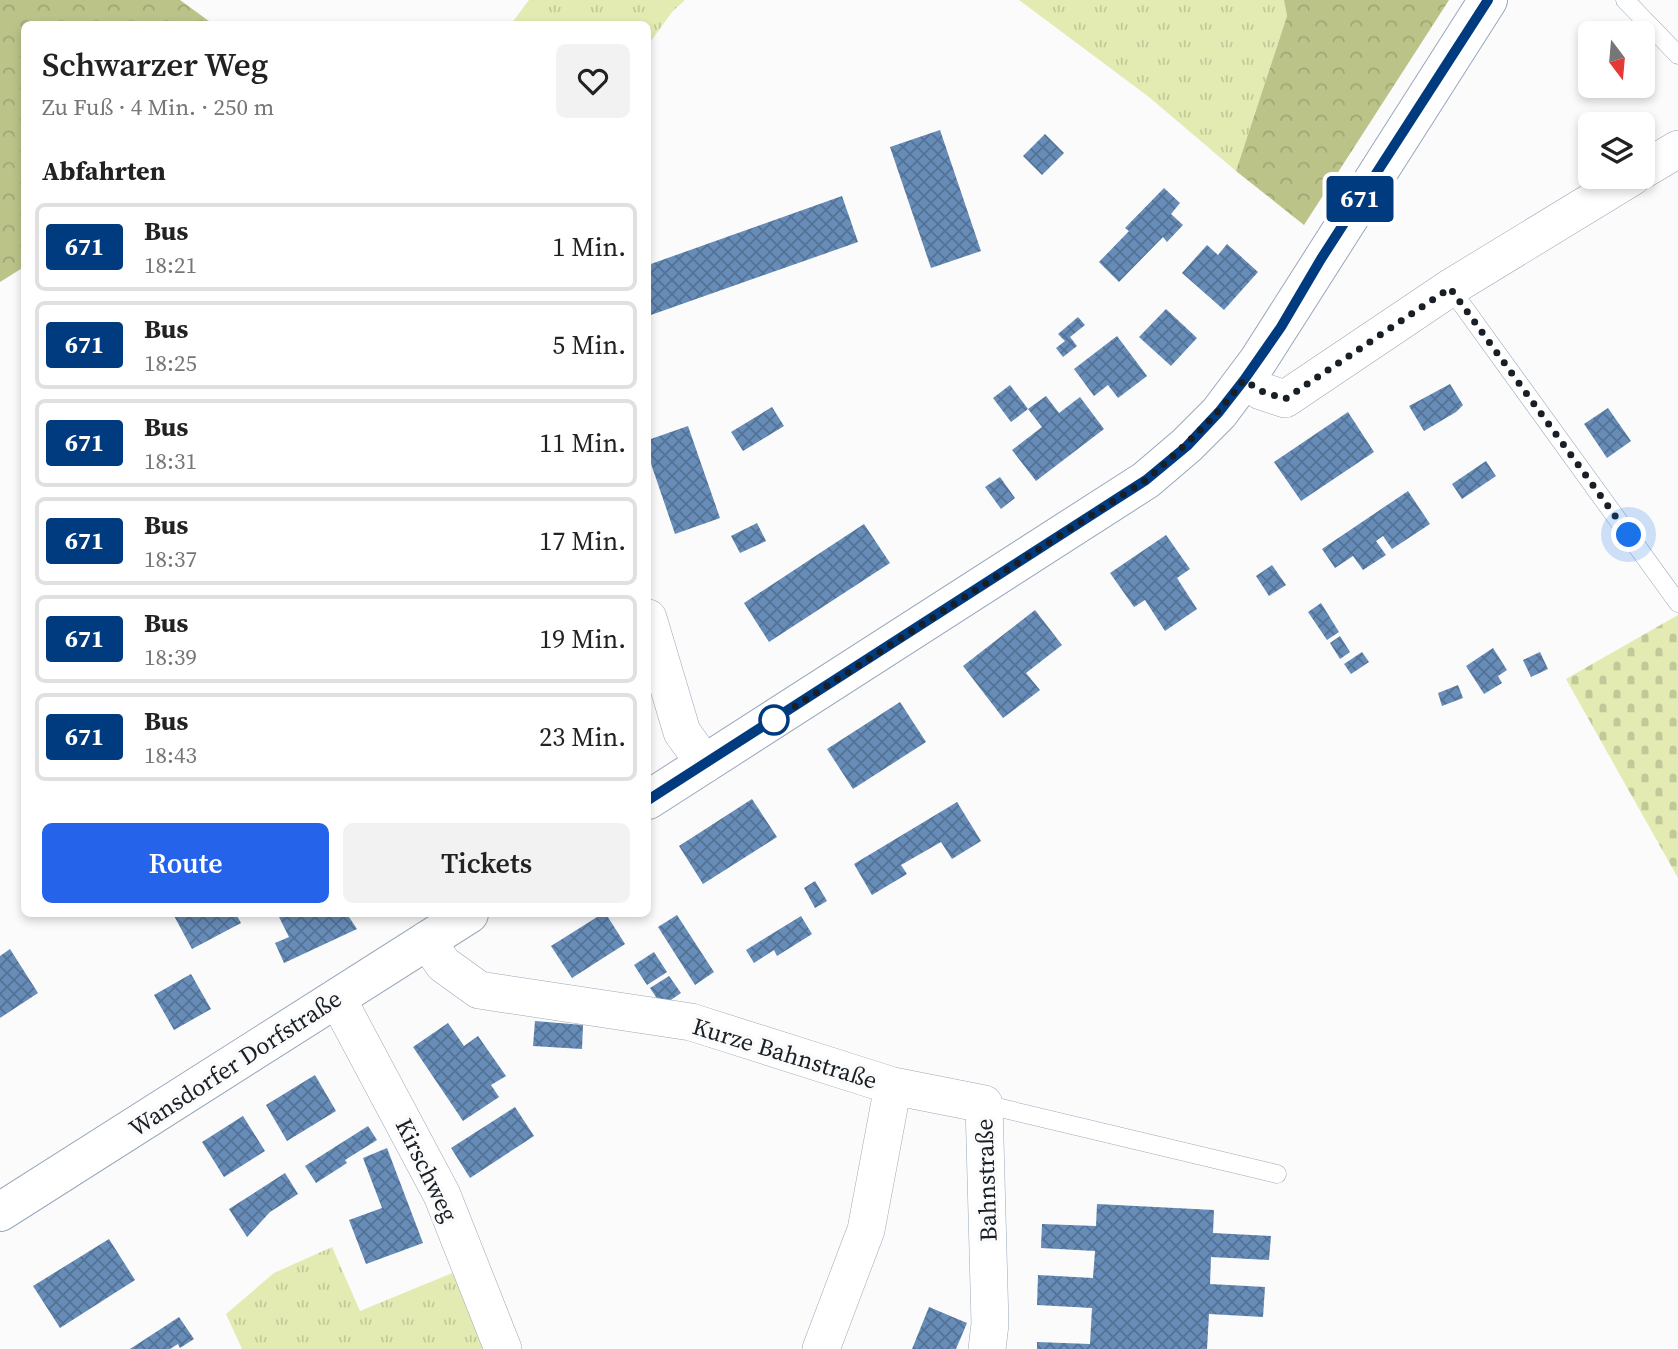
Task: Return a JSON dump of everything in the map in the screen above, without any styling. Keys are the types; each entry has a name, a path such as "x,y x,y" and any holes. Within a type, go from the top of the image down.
{"street":[{"path":"651,798 1146,480 1187,446 1219,412 1281,327 1321,259 1488,0"},
{"path":"1655,163 1678,149"},
{"path":"1244,380 1261,391 1285,399 1450,288 1612,189"},
{"path":"651,628 682,732 705,764"},
{"name":"Wansdorfer Dorfstraße","path":"0,1212 464,917"},
{"name":"Kurze Bahnstraße","path":"427,940 443,964 479,990 691,1022 893,1086 866,1230 821,1349"},
{"name":"Kirschweg","path":"337,998 442,1195 503,1349"},
{"name":"Bahnstraße","path":"893,1086 984,1104 990,1324 987,1349"}],"lane":[{"path":"1625,0 1678,55"},
{"path":"1450,288 1678,603"},
{"path":"984,1104 1277,1174"}],"green space":[{"path":"0,0 180,0 209,21 21,21 21,269 0,282"},
{"path":"529,0 685,0 672,12 651,41 651,21 513,21"},
{"path":"1019,0 1284,0 1287,16 1236,171 1149,97"},
{"path":"1284,0 1449,0 1304,225 1236,171 1287,16"},
{"path":"1678,615 1678,878 1566,679"},
{"path":"332,1247 360,1311 462,1269 491,1349 242,1349 226,1314 274,1273"}],"building":[{"path":"940,130 981,251 931,268 890,147"},
{"path":"1045,134 1064,153 1042,175 1023,156"},
{"path":"1164,188 1180,203 1171,214 1183,225 1167,242 1163,237 1119,282 1099,262 1129,231 1125,228"},
{"path":"842,196 858,242 651,315 651,264"},
{"path":"1227,244 1258,272 1224,310 1182,273 1207,245 1218,255"},
{"path":"1166,309 1197,338 1171,366 1139,337"},
{"path":"1078,317 1085,325 1070,337 1077,346 1063,357 1056,348 1065,341 1058,334"},
{"path":"1117,336 1147,376 1118,398 1108,385 1094,396 1074,369"},
{"path":"1450,384 1463,405 1424,431 1409,406"},
{"path":"1010,385 1028,409 1011,422 993,398"},
{"path":"1046,396 1059,413 1080,397 1104,429 1036,481 1012,450 1042,427 1028,409"},
{"path":"772,407 784,426 743,451 731,432"},
{"path":"1608,408 1631,441 1607,458 1584,424"},
{"path":"1348,412 1374,452 1301,501 1274,462"},
{"path":"688,426 720,518 675,534 651,464 651,439"},
{"path":"1486,461 1496,476 1462,499 1452,484"},
{"path":"1000,477 1015,498 1001,509 985,487"},
{"path":"1408,491 1430,524 1392,549 1383,536 1376,541 1386,555 1363,570 1353,556 1335,568 1322,549"},
{"path":"757,523 766,541 740,553 731,536"},
{"path":"864,524 890,563 769,642 744,603"},
{"path":"1166,535 1190,569 1177,578 1197,609 1165,631 1145,600 1134,607 1110,573"},
{"path":"1272,565 1286,585 1269,596 1256,576"},
{"path":"1321,603 1339,632 1327,640 1308,612"},
{"path":"1035,610 1062,645 1026,673 1040,690 1003,718 963,666"},
{"path":"1340,636 1350,652 1340,659 1330,643"},
{"path":"1493,648 1507,670 1498,676 1502,683 1484,694 1466,666"},
{"path":"1362,652 1369,662 1351,674 1344,664"},
{"path":"1540,652 1548,669 1531,677 1523,660"},
{"path":"1458,685 1463,698 1442,706 1438,693"},
{"path":"900,702 926,742 853,789 827,749"},
{"path":"752,799 777,837 703,884 679,846"},
{"path":"957,802 981,841 952,859 941,842 901,865 907,874 872,895 854,864"},
{"path":"815,881 827,901 815,908 804,888"},
{"path":"677,915 714,972 695,985 658,927"},
{"path":"801,916 812,934 777,956 774,950 754,963 746,950"},
{"path":"175,917 238,917 241,923 192,949"},
{"path":"279,917 349,917 357,929 284,963 275,943 289,937"},
{"path":"597,917 608,917 625,944 572,978 551,946"},
{"path":"10,949 38,993 0,1018 0,956"},
{"path":"654,952 667,972 647,985 634,965"},
{"path":"191,974 211,1009 174,1030 154,995"},
{"path":"669,976 681,993 662,1006 650,988"},
{"path":"535,1021 583,1025 582,1049 533,1046"},
{"path":"448,1023 464,1046 478,1036 506,1076 491,1085 499,1097 463,1121 413,1047"},
{"path":"315,1075 336,1111 287,1141 266,1105"},
{"path":"515,1107 534,1136 470,1178 451,1148"},
{"path":"243,1116 265,1151 224,1177 202,1142"},
{"path":"368,1126 377,1140 316,1183 305,1166"},
{"path":"387,1148 423,1243 366,1264 349,1220 382,1208 363,1158"},
{"path":"285,1173 298,1194 270,1212 247,1237 229,1209"},
{"path":"1097,1204 1214,1210 1213,1233 1271,1236 1269,1260 1211,1257 1210,1284 1265,1287 1263,1317 1209,1314 1207,1349 1037,1349 1037,1342 1090,1344 1092,1308 1037,1305 1038,1275 1093,1278 1095,1251 1041,1248 1042,1224 1096,1226"},
{"path":"109,1239 135,1280 60,1328 33,1286"},
{"path":"929,1307 967,1323 956,1349 912,1349"},
{"path":"179,1317 194,1339 180,1348 178,1344 170,1349 130,1349"}],"bus line":[{"name":"671","path":"651,798 1146,480 1187,446 1219,412 1281,327 1321,259 1488,0"}],"route":[{"path":"774,720 1146,480 1187,446 1244,380 1261,391 1285,399 1450,288 1629,535"}]}
